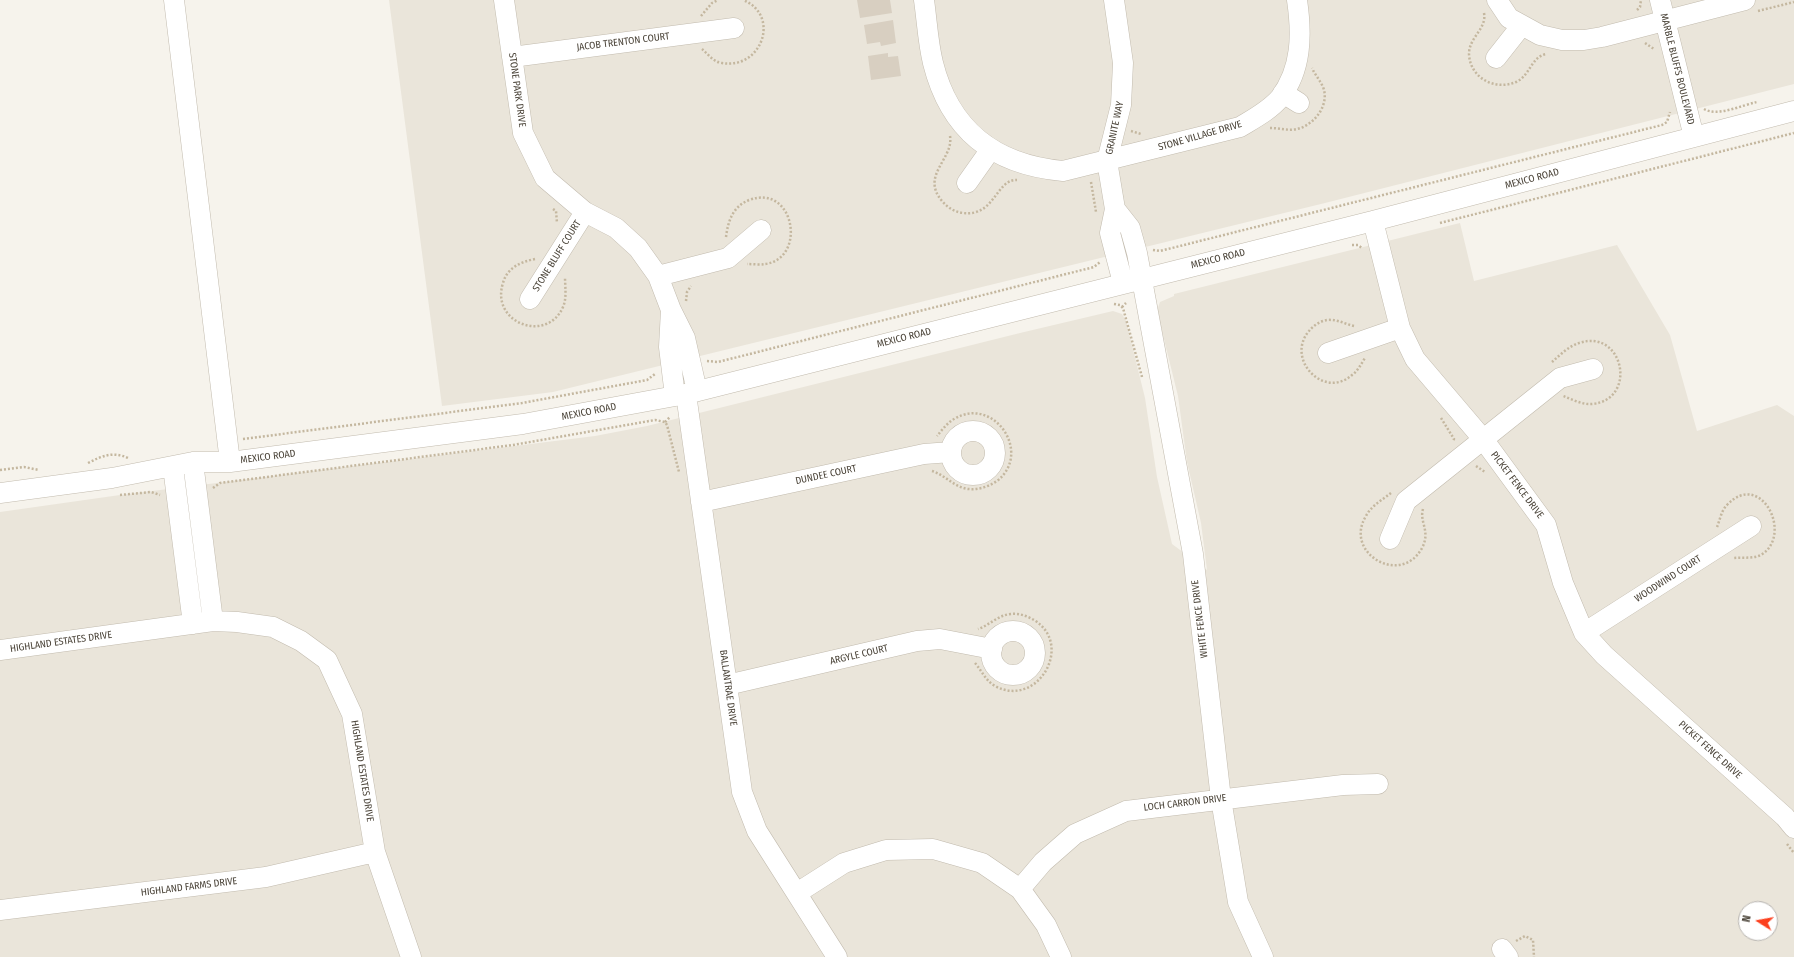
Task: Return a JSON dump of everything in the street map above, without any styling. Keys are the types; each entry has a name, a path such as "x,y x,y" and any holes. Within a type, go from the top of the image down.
{"street":[{"path":"174,0 230,462"},
{"name":"STONE PARK DRIVE","path":"504,0 523,133 545,178 584,212 616,228 638,248 680,309 669,347 686,394"},
{"name":"STONE VILLAGE DRIVE","path":"924,0 933,62 941,89 964,127 970,134 991,149 1022,163 1043,169 1063,171 1240,127 1263,113 1279,98 1291,98 1292,77 1300,49 1300,22 1297,0"},
{"name":"GRANITE WAY","path":"1114,0 1123,63 1121,98 1108,161 1106,211 1130,228 1137,253 1132,281"},
{"name":"MARBLE BLUFFS BOULEVARD","path":"1660,0 1694,137"},
{"path":"1490,4 1509,18 1540,35 1562,40 1584,40 1602,37 1665,21 1748,7"},
{"path":"1496,58 1522,25"},
{"name":"JACOB TRENTON COURT","path":"512,57 734,28"},
{"name":"MEXICO ROAD","path":"0,492 112,478 193,462 230,462 524,424 686,394 1373,221 1794,111"},
{"path":"967,183 991,149"},
{"name":"STONE BLUFF COURT","path":"530,299 584,212"},
{"name":"PICKET FENCE DRIVE","path":"1373,221 1400,328 1415,358 1483,440 1546,525 1563,583 1584,633 1604,655 1785,817 1794,828"},
{"path":"658,276 728,258 761,230"},
{"name":"WHITE FENCE DRIVE","path":"1132,281 1193,554 1221,799 1238,902 1262,957"},
{"path":"1328,353 1400,328"},
{"path":"1390,539 1406,501 1560,378 1593,368"},
{"name":"BALLANTRAE DRIVE","path":"686,394 742,792 757,831 838,957"},
{"name":"DUNDEE COURT","path":"701,502 924,454 951,452"},
{"path":"193,462 213,621"},
{"path":"173,466 193,624"},
{"name":"WOODWIND COURT","path":"1584,633 1751,526"},
{"name":"HIGHLAND ESTATES DRIVE","path":"0,650 213,621 237,622 273,627 301,641 327,660 352,714 375,852 411,957"},
{"name":"ARGYLE COURT","path":"727,685 917,641 940,639 992,649"},
{"name":"LOCH CARRON DRIVE","path":"1020,889 1043,862 1075,834 1126,811 1343,785 1378,784"},
{"path":"798,894 844,863 886,850 932,849 982,863 1020,889 1046,925 1061,957"},
{"name":"HIGHLAND FARMS DRIVE","path":"0,910 266,877 375,852"}],"path":[{"path":"1635,12 1640,7 1641,0"},
{"path":"1748,7 1794,2"},
{"path":"1490,4 1483,25 1472,40 1469,55 1474,70 1486,82 1502,86 1518,81 1525,76 1536,59 1548,53"},
{"path":"1639,42 1647,43 1655,51"},
{"path":"1701,107 1710,112 1719,111 1764,100"},
{"path":"1149,248 1154,251 1160,251 1662,126 1667,122 1670,114 1670,108"},
{"path":"946,130 950,136 950,145 937,170 935,185 940,199 952,210 966,213 981,210 992,201 1004,185 1011,179 1024,180"},
{"path":"1130,131 1142,134"},
{"path":"1438,223 1794,133"},
{"path":"1085,182 1092,182 1106,211"},
{"path":"724,241 730,218 739,206 745,202 752,199 767,199 780,205 785,211 791,225 792,232 788,247 784,253 766,264 746,264 740,267"},
{"path":"550,206 556,212 558,221 556,226"},
{"path":"539,256 518,264 504,279 501,295 502,304 506,311 517,322 532,326 540,326 547,323 559,314 563,308 566,297 564,273"},
{"path":"703,359 710,363 718,362 1094,267 1101,259"},
{"path":"680,309 686,300 687,292 694,283"},
{"path":"1122,307 1126,303"},
{"path":"1110,305 1120,305 1122,307"},
{"path":"1122,307 1142,378"},
{"path":"1548,366 1572,346 1586,341 1594,341 1608,347 1618,358 1621,374 1620,381 1612,395 1606,400 1598,403 1583,404 1559,396"},
{"path":"228,441 522,403 647,380 656,372"},
{"path":"665,422 670,417"},
{"path":"211,495 215,485 220,483 513,445 655,420 665,422"},
{"path":"665,422 669,430"},
{"path":"81,464 88,463 99,457 119,454 129,458"},
{"path":"0,470 24,468 40,470 47,469"},
{"path":"1716,528 1722,511 1733,500 1747,495 1762,498 1768,502"},
{"path":"1731,558 1761,556 1777,542"},
{"path":"972,661 988,681 995,686 1003,689 1020,690 1036,683 1043,677 1049,666 1052,653 1051,644 1043,628 1037,622 1022,615 1004,615 979,629 973,629"},
{"path":"1505,953 1524,936 1533,940 1534,957"}],"shaded area":[{"path":"389,0 1794,0 1794,84 1325,203 553,392 442,406"},
{"path":"1460,223 1474,281 1617,245 1670,335 1697,431 1777,405 1794,416 1794,957 0,957 0,512 120,495 595,436 647,426 1113,311 1122,314 1126,321 1145,398 1157,477 1172,544 1207,570 1201,523 1187,462 1178,396 1157,311 1160,302 1174,296 1174,294"}],"building":[{"path":"857,0 890,0 892,13 860,18"},
{"path":"893,20 896,43 881,46 880,42 867,44 864,25"},
{"path":"888,53 888,57 898,56 901,76 871,80 868,56"}]}
